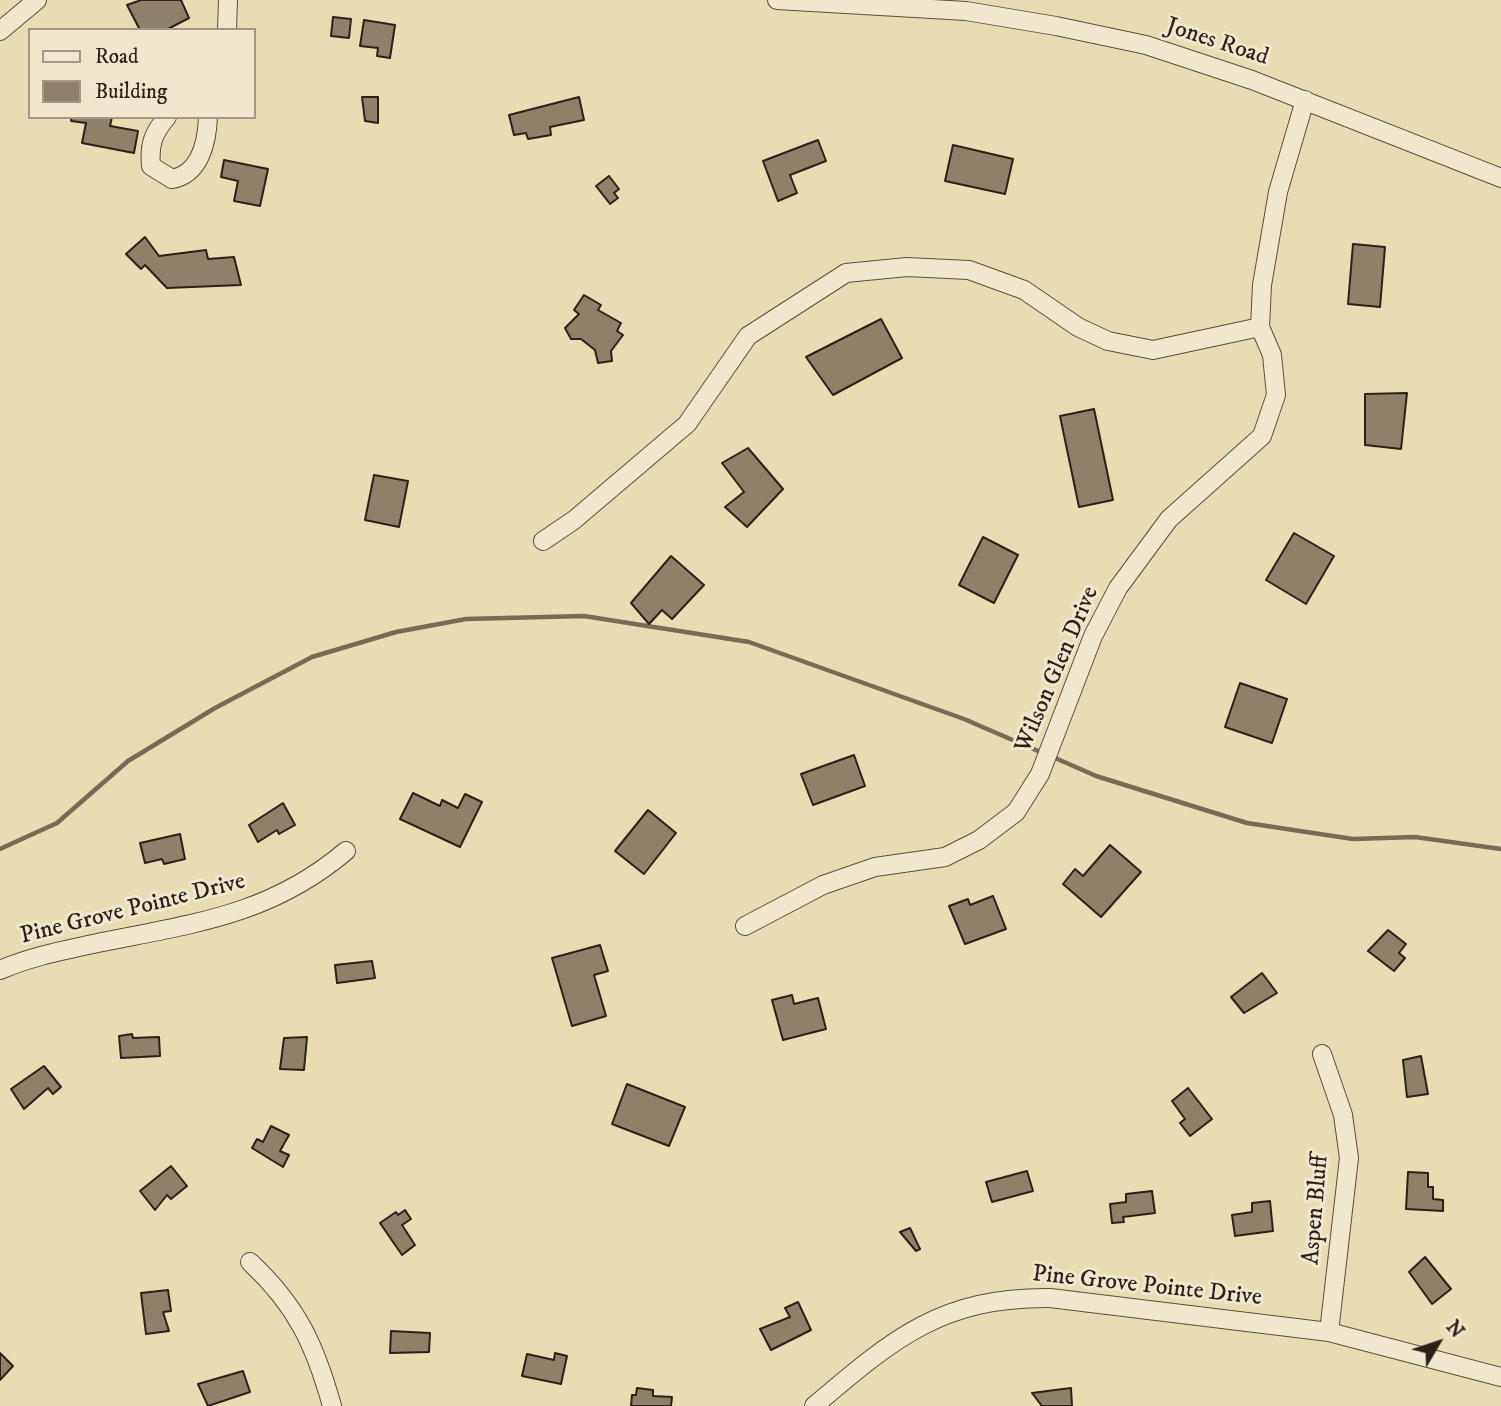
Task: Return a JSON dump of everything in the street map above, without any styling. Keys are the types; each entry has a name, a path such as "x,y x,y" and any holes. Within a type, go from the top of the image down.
{"street":[{"path":"0,31 37,0"},
{"path":"227,28 228,0"},
{"name":"Jones Road","path":"777,0 966,11 1146,45 1305,100 1501,178"},
{"name":"Wilson Glen Drive","path":"745,926 823,885 875,867 945,857 979,840 1016,812 1040,774 1093,636 1118,588 1169,519 1262,436 1276,395 1272,355 1260,327 1262,285 1272,218 1294,129 1305,100"},
{"path":"165,119 154,132 149,150 151,166 172,179 183,177 194,167 208,135 208,119"},
{"path":"543,541 574,520 687,424 748,337 846,273 907,267 969,270 1024,290 1078,327 1108,341 1153,351 1260,327"},
{"name":"Pine Grove Pointe Drive","path":"0,970 37,956 252,909 302,885 346,851"},
{"name":"Aspen Bluff","path":"1322,1054 1343,1115 1349,1158 1329,1332"},
{"path":"250,1262 284,1298 305,1328 320,1363 332,1406"},
{"name":"Pine Grove Pointe Drive","path":"814,1406 895,1342 938,1317 977,1303 1013,1298 1050,1298 1329,1332 1501,1377"}],"building":[{"path":"141,0 181,0 189,18 170,28 139,28 127,5"},
{"path":"333,17 351,19 349,38 331,36"},
{"path":"364,20 395,25 390,58 377,56 378,48 360,46"},
{"path":"362,97 378,97 378,123 365,121"},
{"path":"579,97 584,120 550,127 551,135 528,139 526,133 514,135 509,115"},
{"path":"112,119 110,126 138,131 134,153 82,143 86,123 71,121"},
{"path":"818,140 826,161 790,175 797,193 778,201 763,161"},
{"path":"953,145 1013,159 1005,194 945,181"},
{"path":"224,160 268,169 260,206 234,201 238,181 221,177"},
{"path":"609,176 619,189 614,193 618,198 610,204 596,186"},
{"path":"145,237 159,256 206,250 208,259 234,257 241,285 167,288 145,265 141,269 126,254"},
{"path":"1353,244 1385,247 1380,307 1348,304"},
{"path":"584,295 601,305 598,310 621,323 617,331 623,335 611,351 612,361 598,363 595,350 581,339 571,339 565,328 579,314 574,310"},
{"path":"881,319 902,358 833,395 806,357"},
{"path":"1407,393 1401,449 1365,445 1365,394"},
{"path":"1094,409 1113,500 1079,507 1060,416"},
{"path":"748,448 783,489 747,527 725,507 744,492 722,463"},
{"path":"374,475 408,481 399,527 365,520"},
{"path":"1294,533 1334,556 1306,604 1266,580"},
{"path":"983,537 1018,555 994,603 959,585"},
{"path":"671,556 704,585 672,619 662,610 649,624 631,603"},
{"path":"1240,683 1287,699 1272,743 1225,727"},
{"path":"854,755 865,786 813,805 801,774"},
{"path":"413,793 440,806 442,800 458,808 465,794 482,802 460,847 400,819"},
{"path":"283,803 295,825 279,834 277,830 258,842 249,825"},
{"path":"648,810 676,833 644,874 615,851"},
{"path":"180,834 185,859 164,864 162,859 145,863 140,843"},
{"path":"1110,845 1141,872 1101,917 1063,884 1075,869 1083,876"},
{"path":"993,896 1006,929 965,944 949,906 968,899 970,905"},
{"path":"1388,930 1406,944 1399,953 1405,958 1394,971 1368,951"},
{"path":"600,945 608,971 594,975 606,1016 572,1026 552,958"},
{"path":"372,961 375,978 337,983 335,965"},
{"path":"1262,973 1277,993 1244,1013 1231,997"},
{"path":"792,995 794,1004 818,998 826,1029 783,1040 772,1000"},
{"path":"132,1034 133,1038 159,1037 160,1056 121,1058 119,1036"},
{"path":"307,1037 304,1070 280,1069 284,1038"},
{"path":"1421,1056 1428,1094 1407,1097 1403,1060"},
{"path":"44,1066 61,1087 53,1094 48,1088 24,1109 11,1089"},
{"path":"627,1084 685,1107 669,1146 612,1124"},
{"path":"1188,1088 1212,1119 1190,1136 1180,1123 1185,1119 1172,1101"},
{"path":"271,1126 289,1135 280,1151 289,1155 283,1167 252,1148 257,1139 263,1142"},
{"path":"171,1166 187,1186 171,1199 167,1195 155,1210 140,1191"},
{"path":"1027,1171 1033,1191 992,1202 986,1182"},
{"path":"1408,1172 1428,1173 1428,1187 1433,1187 1433,1199 1443,1200 1443,1211 1406,1209"},
{"path":"1152,1191 1155,1213 1123,1217 1124,1222 1112,1223 1110,1204 1126,1202 1126,1194"},
{"path":"1270,1201 1273,1231 1235,1236 1232,1215 1252,1212 1252,1203"},
{"path":"405,1210 411,1219 402,1225 415,1245 402,1255 380,1223 396,1212 398,1215"},
{"path":"910,1228 920,1249 916,1251 900,1232"},
{"path":"1425,1257 1451,1289 1432,1304 1409,1272"},
{"path":"168,1290 171,1311 163,1312 169,1331 146,1334 141,1293"},
{"path":"798,1302 811,1330 771,1350 760,1329 790,1317 785,1308"},
{"path":"391,1331 430,1333 429,1352 390,1353"},
{"path":"0,1353 13,1366 0,1380"},
{"path":"555,1353 567,1356 561,1384 522,1376 527,1354 554,1360"},
{"path":"243,1371 250,1392 208,1406 198,1384"},
{"path":"637,1388 653,1390 653,1396 672,1397 671,1406 631,1406 632,1395 636,1395"},
{"path":"1071,1388 1072,1406 1042,1406 1032,1393"}],"waterway":[{"path":"0,849 57,823 128,761 215,708 312,657 396,632 466,619 584,616 749,642 964,719 1045,754"},
{"path":"1053,757 1096,776 1247,823 1353,839 1415,837 1501,849"}]}
